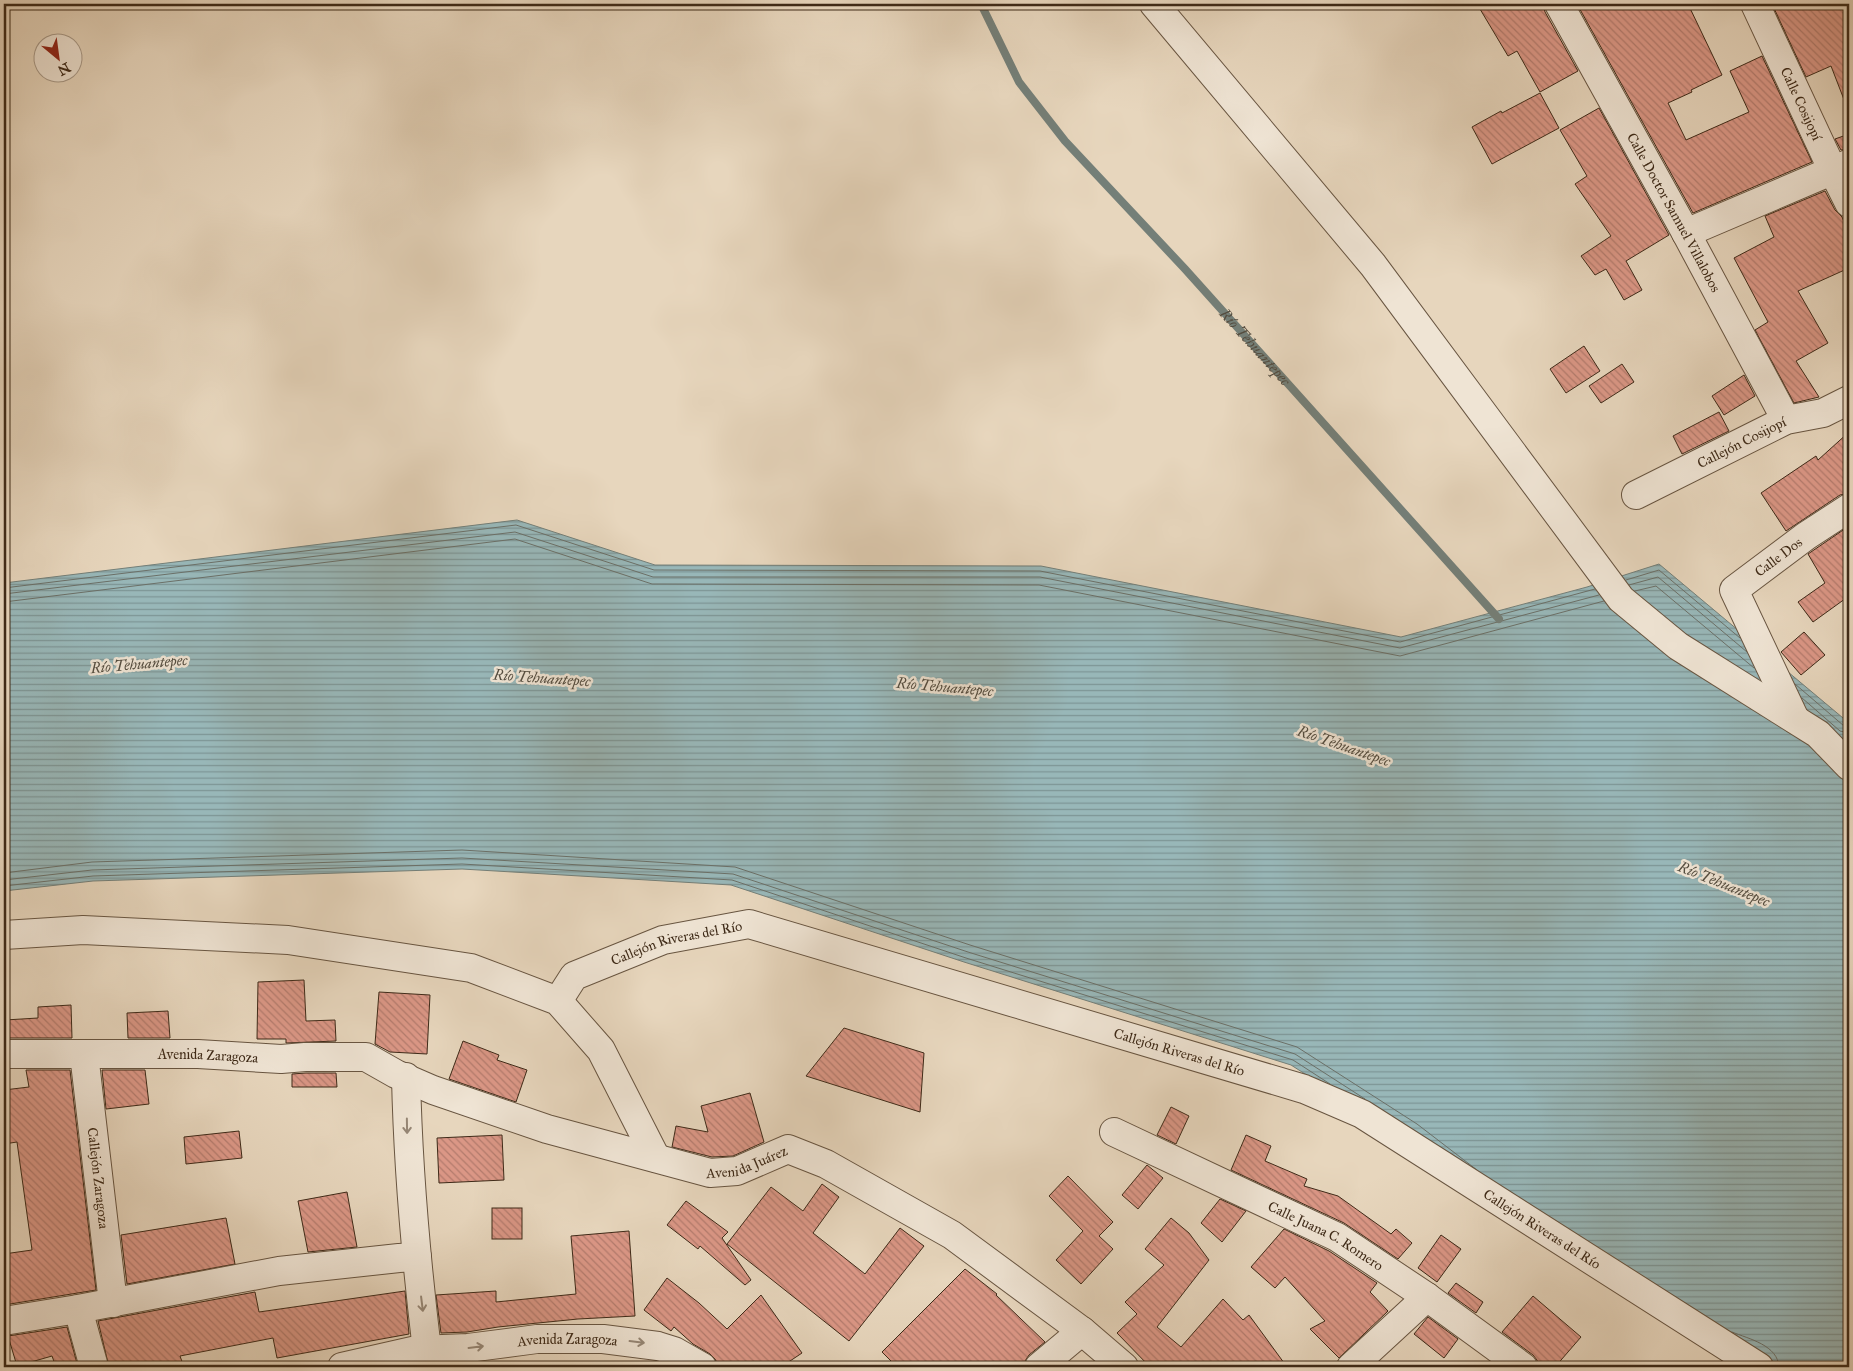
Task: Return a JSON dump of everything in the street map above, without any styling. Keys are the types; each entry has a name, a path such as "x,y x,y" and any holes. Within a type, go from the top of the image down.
{"street":[{"path":"1154,4 1373,265 1621,599 1678,646 1818,734 1849,766"},
{"name":"Calle Doctor Samuel Villalobos","path":"1559,4 1686,233 1786,420"},
{"name":"Calle Cosijopí","path":"1755,4 1841,167 1849,203"},
{"path":"1686,233 1841,167"},
{"name":"Callejón Cosijopí","path":"1636,495 1786,420 1823,413 1849,400"},
{"name":"Calle Dos","path":"1795,719 1734,590 1849,508"},
{"name":"Callejón Riveras del Río","path":"558,1001 574,976 663,940 749,924 1304,1089 1362,1114 1759,1367"},
{"path":"4,935 83,930 288,940 470,968 558,1001 602,1050 656,1158"},
{"name":"Avenida Zaragoza","path":"4,1054 198,1054 281,1059 366,1057 396,1074 406,1077"},
{"name":"Callejón Zaragoza","path":"84,1054 112,1303"},
{"path":"406,1077 407,1140 427,1350"},
{"name":"Avenida Juárez","path":"406,1077 433,1090 547,1129 710,1174 737,1171 788,1149 826,1164 952,1235 1082,1331 1124,1367"},
{"name":"Calle Juana C. Romero","path":"1114,1132 1337,1237 1426,1297 1523,1367"},
{"path":"4,1321 279,1272 417,1257"},
{"path":"1351,1367 1426,1297"},
{"path":"78,1309 94,1367"},
{"path":"1039,1367 1082,1331"},
{"name":"Avenida Zaragoza","path":"342,1367 417,1350 468,1348 537,1339 604,1339 658,1346 674,1351 702,1367"}],"water":[{"path":"517,520 655,565 1041,566 1401,637 1587,587 1659,564 1849,723 1849,1367 1765,1367 1291,1065 964,962 731,885 462,869 93,881 4,891 4,583"}],"building":[{"path":"1477,4 1543,4 1545,12 1578,71 1540,92 1517,51 1508,56"},
{"path":"1577,4 1688,4 1722,75 1668,103 1686,140 1749,112 1730,71 1762,56 1812,162 1693,213"},
{"path":"1772,4 1849,4 1849,110 1831,66 1806,77"},
{"path":"1540,93 1559,128 1492,164 1472,127"},
{"path":"1599,108 1669,235 1626,261 1642,290 1624,300 1606,269 1595,275 1581,256 1611,236 1575,184 1587,176 1560,130"},
{"path":"1849,134 1849,149 1841,150 1835,139"},
{"path":"1825,191 1835,210 1842,217 1849,233 1849,268 1798,291 1828,343 1796,361 1819,397 1794,403 1755,330 1768,322 1734,258 1774,237 1765,216"},
{"path":"1584,346 1600,371 1566,393 1550,369"},
{"path":"1622,364 1634,382 1601,403 1589,386"},
{"path":"1744,375 1755,396 1724,415 1712,396"},
{"path":"1719,412 1729,431 1682,454 1673,436"},
{"path":"1849,432 1849,493 1840,495 1786,531 1761,493 1816,456 1818,460"},
{"path":"1849,526 1849,596 1813,622 1798,602 1825,583 1808,554"},
{"path":"1804,632 1825,655 1801,675 1781,652"},
{"path":"304,980 306,1021 335,1020 336,1041 286,1043 286,1039 257,1039 258,982"},
{"path":"379,992 430,995 427,1054 390,1052 375,1044"},
{"path":"71,1005 72,1038 6,1038 5,1020 38,1018 38,1007"},
{"path":"168,1011 170,1038 128,1038 127,1013"},
{"path":"844,1028 924,1053 920,1112 806,1076"},
{"path":"463,1041 499,1055 497,1060 527,1070 516,1102 449,1079"},
{"path":"26,1070 70,1070 96,1290 4,1305 4,1254 32,1250 17,1142 4,1144 4,1090 29,1087"},
{"path":"102,1070 145,1070 149,1104 106,1109"},
{"path":"336,1073 337,1087 292,1087 292,1074"},
{"path":"750,1093 764,1142 733,1156 712,1157 672,1147 676,1126 708,1132 701,1106"},
{"path":"1171,1107 1189,1116 1176,1144 1157,1135"},
{"path":"239,1131 242,1158 186,1164 184,1137"},
{"path":"502,1135 504,1180 439,1183 437,1138"},
{"path":"1246,1135 1271,1146 1265,1161 1307,1179 1304,1186 1338,1196 1391,1234 1396,1229 1412,1243 1398,1259 1344,1223 1231,1170"},
{"path":"1147,1165 1163,1178 1138,1209 1122,1195"},
{"path":"1068,1176 1113,1222 1099,1236 1113,1249 1081,1284 1056,1260 1083,1231 1049,1196"},
{"path":"822,1184 839,1197 813,1233 865,1274 900,1228 924,1246 849,1341 727,1244 771,1187 803,1211"},
{"path":"347,1192 357,1247 308,1252 298,1201"},
{"path":"1220,1199 1246,1211 1222,1242 1201,1223"},
{"path":"686,1201 728,1232 722,1238 751,1280 745,1285 700,1246 698,1249 667,1225"},
{"path":"492,1208 522,1208 522,1239 492,1239"},
{"path":"226,1218 235,1264 127,1284 121,1235"},
{"path":"1171,1218 1189,1233 1209,1260 1157,1327 1181,1347 1223,1299 1243,1320 1249,1315 1287,1367 1150,1367 1117,1333 1137,1314 1125,1302 1164,1265 1145,1249"},
{"path":"1284,1229 1329,1251 1377,1283 1370,1292 1388,1311 1339,1358 1310,1329 1325,1321 1285,1277 1275,1288 1251,1267"},
{"path":"629,1231 635,1316 578,1319 467,1332 441,1333 436,1295 496,1291 496,1302 576,1294 571,1236"},
{"path":"1441,1235 1461,1249 1437,1282 1418,1268"},
{"path":"965,1269 997,1294 1045,1342 1029,1355 1024,1367 897,1367 882,1352"},
{"path":"667,1278 699,1303 727,1329 761,1295 802,1353 781,1367 719,1367 710,1354 693,1344 674,1327 671,1331 644,1310"},
{"path":"1456,1283 1483,1302 1476,1313 1448,1293"},
{"path":"405,1291 409,1334 277,1358 273,1338 180,1356 184,1367 109,1367 98,1321 255,1292 259,1312"},
{"path":"1533,1296 1581,1337 1555,1367 1538,1367 1537,1360 1533,1355 1502,1332"},
{"path":"1428,1317 1458,1339 1444,1358 1414,1334"},
{"path":"67,1327 78,1367 56,1367 52,1356 17,1366 8,1336"}],"waterway":[{"name":"Río Tehuantepec","path":"981,4 1019,82 1065,141 1185,269 1499,619"}]}
